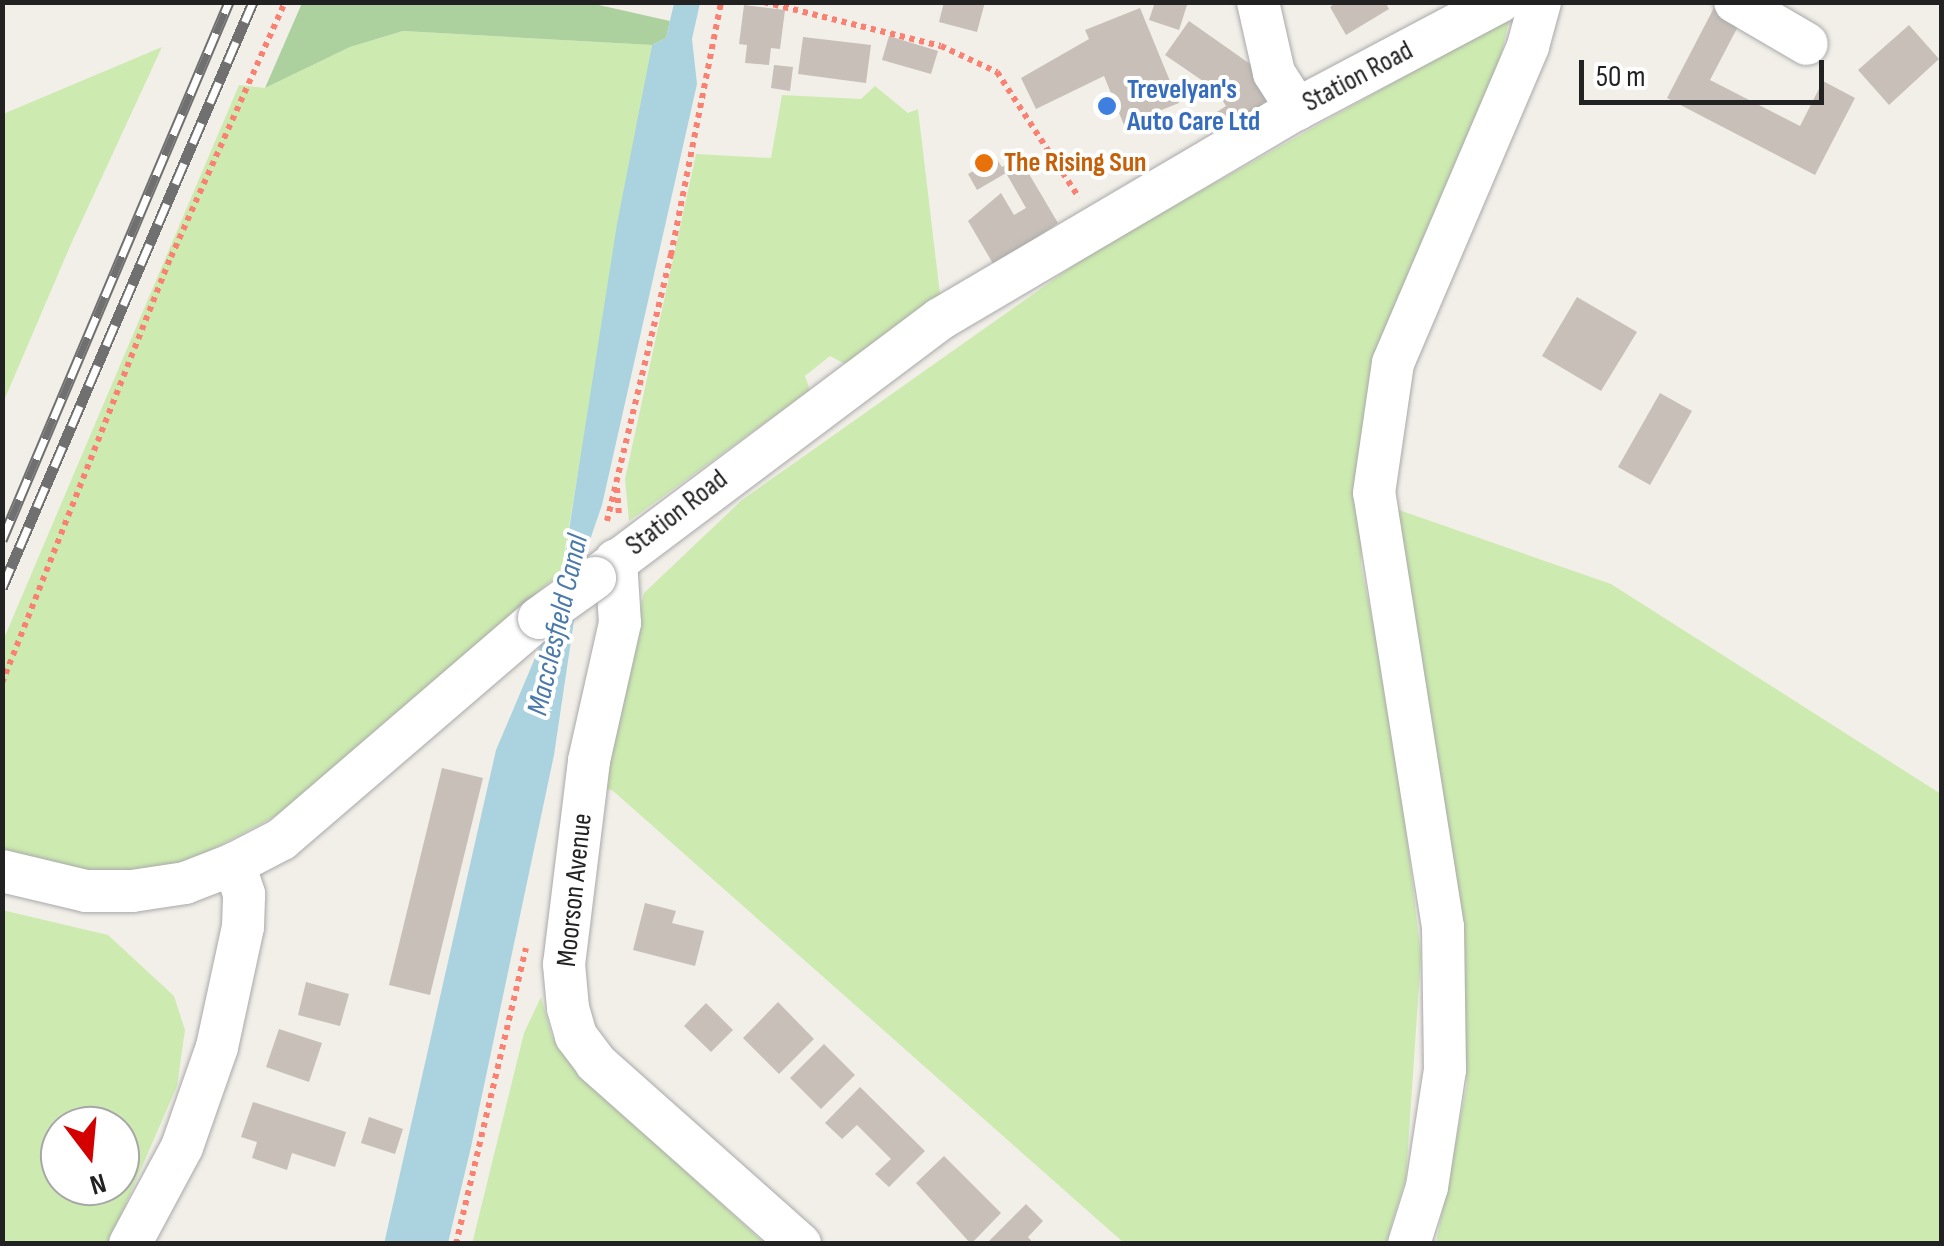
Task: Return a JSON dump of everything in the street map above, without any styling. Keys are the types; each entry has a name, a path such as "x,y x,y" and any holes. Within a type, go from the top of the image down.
{"street":[{"path":"1258,2 1274,74 1297,109"},
{"name":"Station Road","path":"2,870 86,891 132,891 185,883 282,839 618,553 940,319 1297,109 1500,2"},
{"path":"1409,1244 1427,1187 1445,1070 1444,927 1374,494 1393,363 1450,217 1528,46 1540,2"},
{"path":"1735,2 1807,44"},
{"name":"Moorson Avenue","path":"618,553 620,624 588,762 564,964 568,1008 576,1036 596,1063 800,1244"},
{"path":"130,1244 182,1147 217,1048 243,927 244,894 234,864"}],"path":[{"path":"2,683 164,275 285,2"},
{"path":"618,553 616,477 675,236 721,2"},
{"path":"764,2 941,46 997,72 1098,223"}],"green space":[{"path":"302,3 590,3 670,21 666,38 652,45 403,31 350,47 265,88"},
{"path":"1510,17 1498,68 1386,332 1364,410 1361,566 1393,718 1421,956 1406,1177 1386,1243 1124,1243 612,790 599,788 644,593 742,500 1094,251"},
{"path":"403,31 652,45 561,572 287,810 179,867 107,882 3,860 2,643 239,85 265,88 350,47"},
{"path":"162,47 71,244 3,403 3,114"},
{"path":"875,86 908,113 918,109 941,303 847,365 830,356 805,376 810,390 629,521 625,479 696,154 771,158 782,95 861,99"},
{"path":"1396,509 1611,584 1941,794 1941,1243 1436,1243 1467,1084 1452,895"},
{"path":"2,910 108,935 174,996 185,1030 177,1086 140,1171 140,1106 40,1106 40,1206 125,1206 109,1243 3,1243"},
{"path":"541,997 552,1037 594,1087 764,1243 472,1244 524,1033"}],"water":[{"name":"Macclesfield Canal","path":"674,3 700,3 692,39 697,84 602,505 583,560 554,755 471,1147 448,1243 384,1244 496,750 557,606 617,224 652,45 666,38"}],"building":[{"path":"944,2 985,2 977,32 939,22"},
{"path":"1155,2 1188,2 1179,30 1149,20"},
{"path":"1337,2 1385,2 1389,9 1346,35 1330,7"},
{"path":"1717,2 1744,15 1710,80 1800,126 1823,81 1855,98 1815,175 1667,98"},
{"path":"744,5 785,10 780,49 771,48 769,65 745,63 747,45 739,44"},
{"path":"1140,8 1179,103 1124,125 1104,76 1036,109 1021,78 1089,39 1085,30"},
{"path":"1189,21 1253,66 1272,97 1262,104 1267,112 1223,140 1209,117 1226,106 1216,90 1165,55"},
{"path":"1909,25 1939,59 1889,105 1858,70"},
{"path":"889,36 938,51 931,74 882,60"},
{"path":"803,37 871,45 866,83 798,74"},
{"path":"774,65 793,67 790,91 771,88"},
{"path":"1019,157 1058,223 995,267 968,221 1001,193 1014,215 1026,208 1006,173 977,190 968,174 996,158 1002,167"},
{"path":"1577,297 1637,332 1601,391 1542,356"},
{"path":"1660,393 1692,411 1650,485 1618,467"},
{"path":"442,768 483,778 430,995 389,985"},
{"path":"645,903 676,911 672,923 704,931 695,966 633,950"},
{"path":"306,982 349,994 340,1026 298,1015"},
{"path":"778,1002 814,1039 779,1074 743,1038"},
{"path":"706,1003 733,1030 711,1052 684,1026"},
{"path":"279,1029 322,1043 309,1082 266,1067"},
{"path":"824,1044 855,1075 821,1109 790,1078"},
{"path":"860,1087 925,1151 889,1187 875,1174 891,1159 857,1125 842,1139 825,1123"},
{"path":"253,1102 346,1132 335,1167 292,1153 287,1170 252,1158 257,1142 241,1137"},
{"path":"369,1117 403,1129 395,1154 361,1143"},
{"path":"944,1156 1001,1213 971,1244 916,1183"},
{"path":"1026,1204 1043,1221 1028,1237 1034,1244 986,1244"}],"railway":[{"path":"2,540 229,2"},
{"path":"2,588 253,2"}],"place":[{"name":"Trevelyan's Auto Care Ltd","path":"1107,106"},
{"name":"The Rising Sun","path":"984,163"}]}
